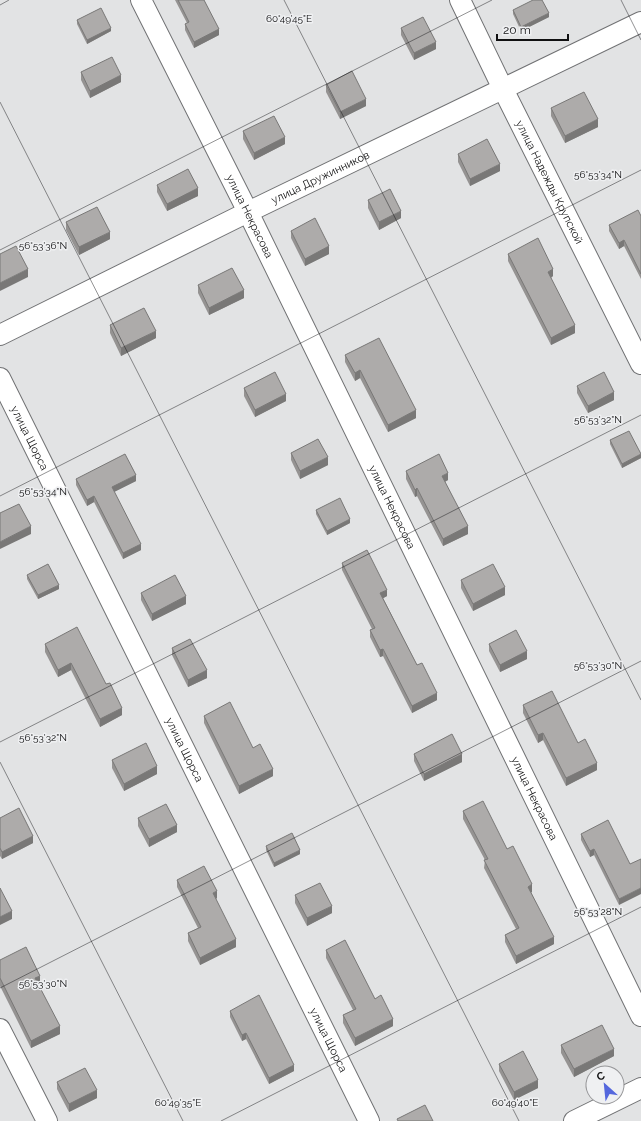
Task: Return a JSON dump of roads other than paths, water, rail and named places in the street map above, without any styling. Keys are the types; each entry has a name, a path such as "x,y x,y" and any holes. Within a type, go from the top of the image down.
{"street":[{"name":"улица Некрасова","path":"142,0 248,212 641,1016"},
{"name":"улица Надежды Крупской","path":"460,0 641,364"},
{"name":"улица Дружинников","path":"0,335 248,212 641,22"},
{"name":"улица Щорса","path":"0,378 369,1121"},
{"path":"0,1029 47,1121"},
{"path":"574,1121 641,1088"}]}
